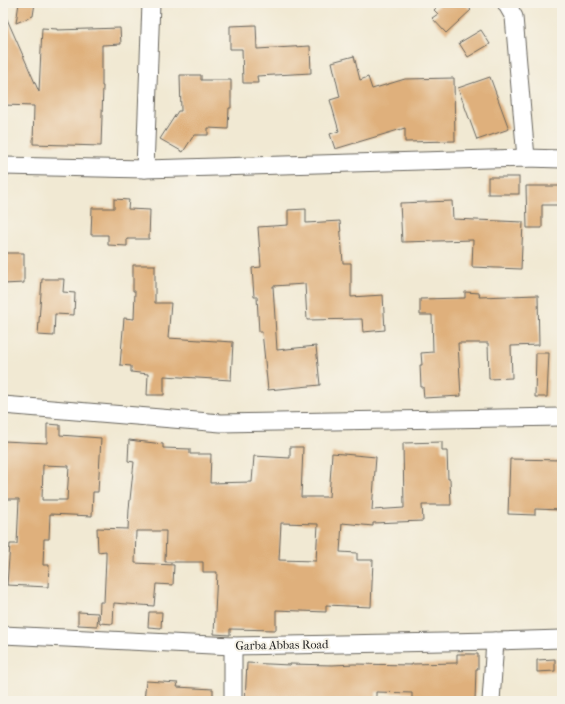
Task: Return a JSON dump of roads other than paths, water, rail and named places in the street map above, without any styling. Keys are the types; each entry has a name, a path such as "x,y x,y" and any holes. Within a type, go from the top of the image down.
{"street":[{"path":"145,169 151,3"},
{"path":"506,3 514,17 526,158"},
{"path":"3,166 145,169 526,158 562,159"},
{"path":"3,405 221,423 562,417"},
{"name":"Garba Abbas Road","path":"3,635 233,646 562,639"},
{"path":"491,701 496,641"},
{"path":"233,646 233,701"}]}
